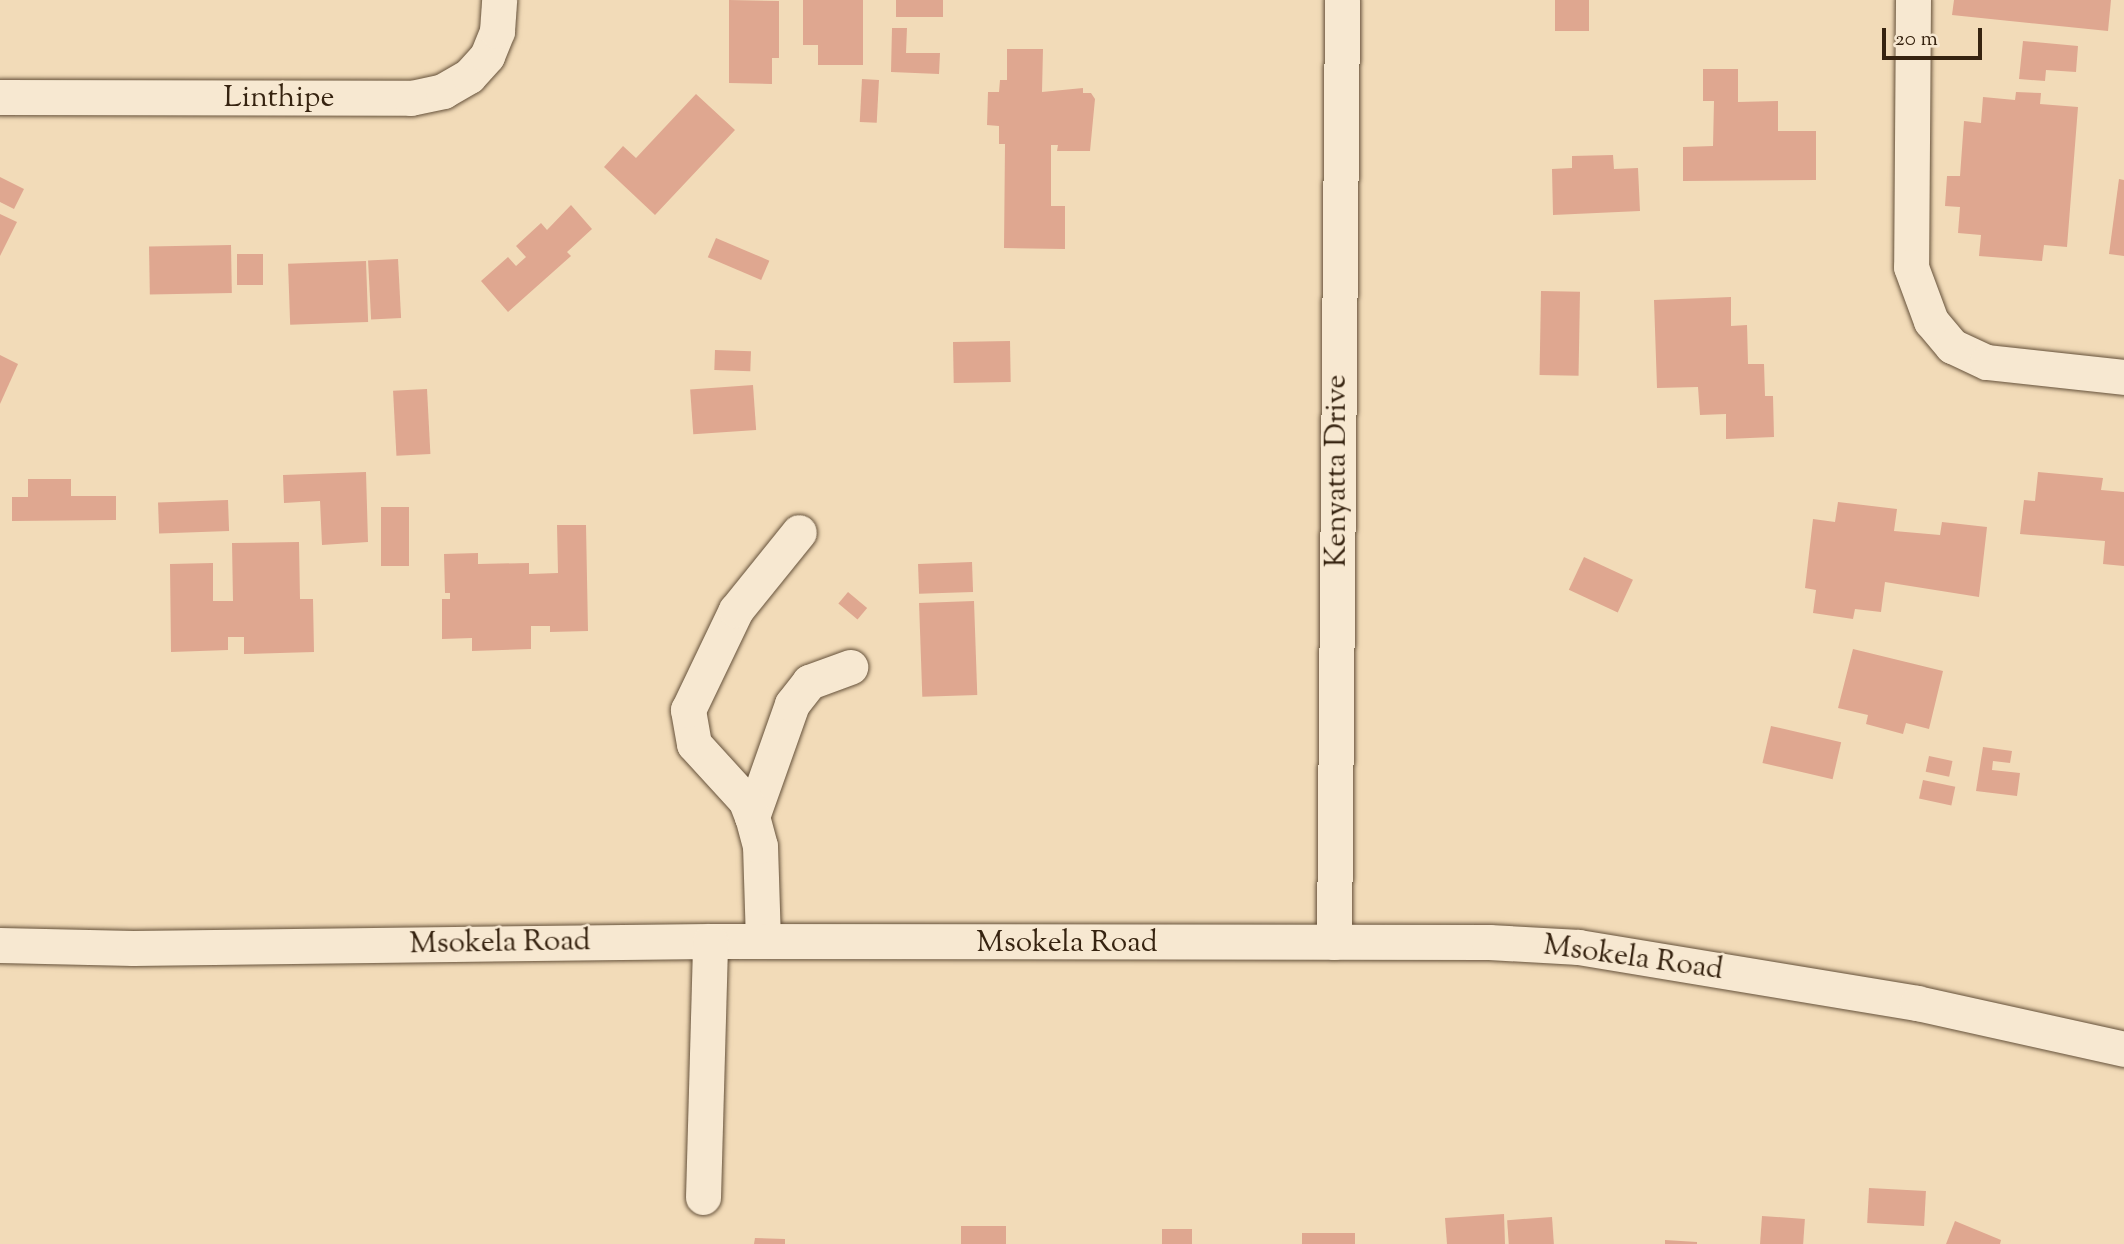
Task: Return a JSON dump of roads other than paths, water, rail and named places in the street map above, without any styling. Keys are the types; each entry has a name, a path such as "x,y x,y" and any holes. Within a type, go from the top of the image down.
{"street":[{"name":"Linthipe","path":"0,97 411,98 443,91 469,76 487,56 497,31 499,0"},
{"name":"Kenyatta Drive","path":"1334,942 1342,0"},
{"path":"1913,0 1911,267 1931,321 1952,346 1987,362 2124,377"},
{"path":"763,941 760,846 752,817 746,801 694,744 688,710 736,610 799,532"},
{"path":"752,817 792,704 809,682 850,667"},
{"path":"703,1197 710,941"},
{"name":"Msokela Road","path":"0,945 133,948 763,941 1334,942 1579,947 1917,1003 2124,1049"}]}
